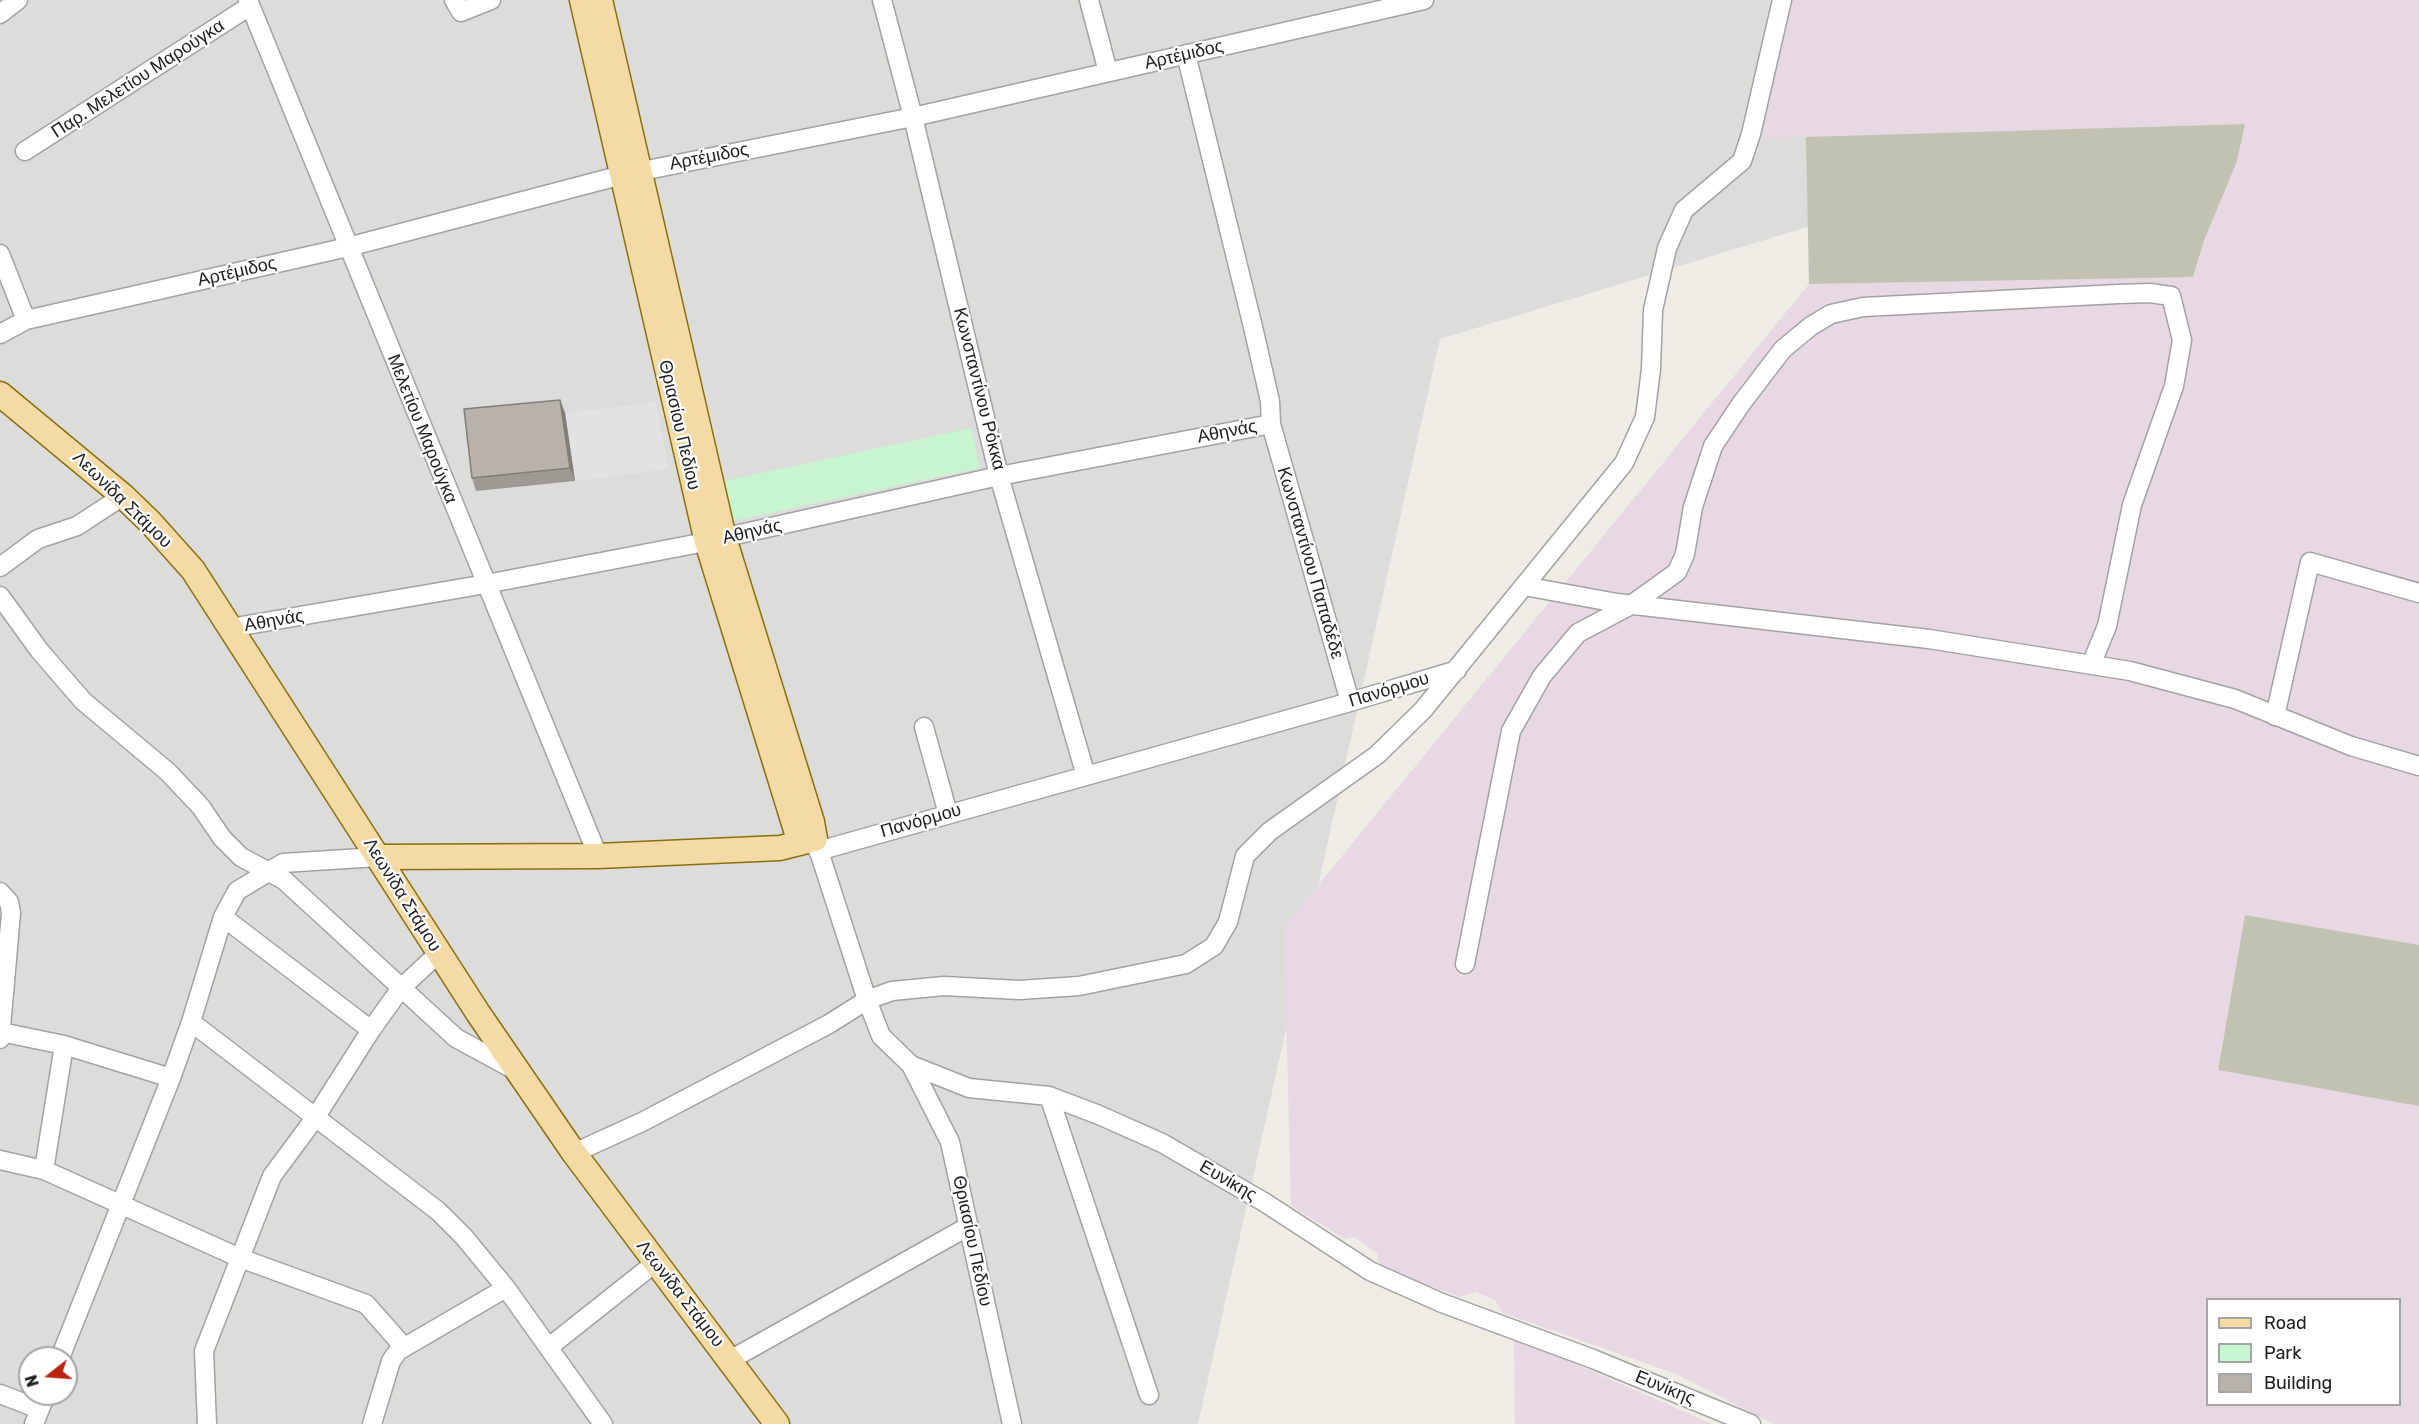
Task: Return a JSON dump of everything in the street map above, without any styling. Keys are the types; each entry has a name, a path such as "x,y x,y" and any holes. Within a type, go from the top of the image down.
{"main road":[{"name":"Θριασίου Πεδίου","path":"582,0 631,173"},
{"name":"Θριασίου Πεδίου","path":"600,0 631,173 715,540 812,822 811,844"},
{"name":"Λεωνίδα Στάμου","path":"0,394 123,496 193,570 518,1072 574,1153 730,1360 770,1421"},
{"name":"Πανόρμου","path":"378,857 598,856 780,848 811,844"}],"street":[{"path":"0,14 18,0"},
{"path":"454,0 461,12 491,0"},
{"name":"Κωνσταντίνου Ρόκκα","path":"882,0 913,117 999,476 1086,776"},
{"path":"1089,0 1108,72"},
{"name":"Αρτέμιδος","path":"0,334 26,320 348,246 631,173 913,117 1186,54 1387,4 1424,0"},
{"path":"574,1153 642,1122 808,1035 867,1000 892,991 944,986 1019,990 1079,986 1186,964 1214,946 1228,922 1245,856 1270,831 1377,755 1423,710 1624,463 1645,417 1651,369 1653,310 1667,248 1684,210 1742,161 1751,134 1782,0"},
{"name":"Παρ. Μελετίου Μαρούγκα","path":"25,151 249,3"},
{"name":"Μελετίου Μαρούγκα","path":"249,3 598,856"},
{"name":"Κωνσταντίνου Παπαδέδε","path":"1186,54 1253,327 1270,401 1271,424 1350,702"},
{"path":"0,254 26,320"},
{"path":"1465,964 1511,731 1542,676 1578,633 1631,605 1677,572 1685,554 1693,507 1713,446 1741,404 1783,349 1810,326 1831,314 1863,308 2150,293 2171,296 2181,340 2174,386 2132,505 2107,626 2091,665"},
{"name":"Αθηνάς","path":"230,628 486,584 715,540 999,476 1271,424"},
{"path":"0,567 38,539 77,526 123,496"},
{"path":"2275,716 2310,562 2419,593"},
{"path":"1524,586 1631,605 1929,639 2130,671 2235,699 2351,746 2419,766"},
{"path":"0,596 39,650 83,701 168,772 201,807 222,838 241,857 267,873 284,880 456,1038 518,1072"},
{"name":"Πανόρμου","path":"811,844 948,814 1350,702 1458,669"},
{"path":"924,727 948,814"},
{"name":"Ευνίκης","path":"811,844 881,1036 911,1065 969,1088 1049,1096 1099,1115 1162,1143 1264,1202 1370,1271 1442,1303 1593,1359 1751,1424"},
{"path":"65,1346 171,1078 191,1022 223,917 237,891 283,863 378,857"},
{"path":"0,892 9,902 11,914 1,1035 64,1045 171,1078"},
{"path":"223,917 371,1030"},
{"path":"207,1424 204,1351 272,1176 315,1118 371,1030 401,988 439,953"},
{"path":"191,1022 438,1211 464,1237 506,1288 603,1424"},
{"path":"44,1170 64,1045"},
{"name":"Θριασίου Πεδίου","path":"911,1065 950,1142 1012,1424"},
{"path":"1049,1096 1149,1395"},
{"path":"0,1160 44,1170 240,1258 366,1304 404,1346"},
{"path":"730,1360 969,1226"},
{"path":"549,1347 655,1263"},
{"path":"372,1424 391,1361 404,1346 506,1288"},
{"path":"0,1394 40,1409"}],"shaded area":[{"path":"0,0 2327,0 2171,116 1440,339 1198,1424 0,1424"},
{"path":"1792,0 2419,0 2419,945 2245,915 2218,1069 2419,1106 2419,1424 1774,1424 1674,1373 1503,1313 1495,1300 1476,1292 1461,1297 1402,1276 1379,1263 1377,1253 1354,1237 1345,1239 1291,1206 1284,927 1809,284 2194,276 2245,124 1763,138"},
{"path":"2245,124 2237,161 2205,238 2193,277 1809,284 1806,137"},
{"path":"656,402 668,469 575,481 565,413"},
{"path":"2245,915 2419,945 2419,1106 2218,1070"},
{"path":"1514,1337 1712,1424 1515,1424"}],"green space":[{"path":"971,428 980,468 732,521 724,481"}],"building":[{"path":"560,400 570,468 472,478 464,409"}]}
